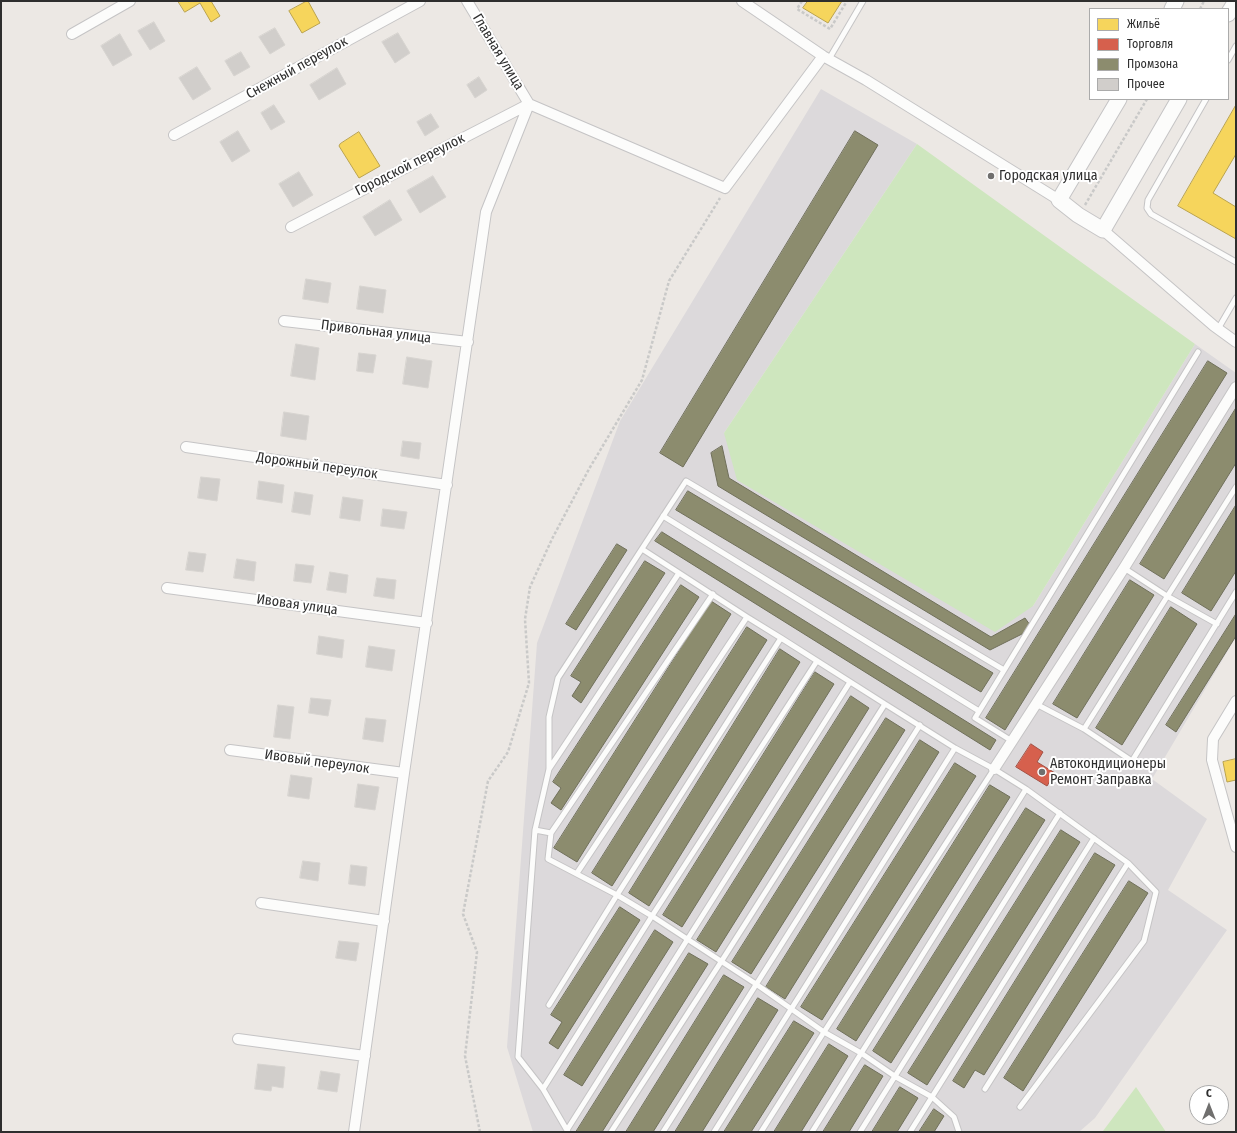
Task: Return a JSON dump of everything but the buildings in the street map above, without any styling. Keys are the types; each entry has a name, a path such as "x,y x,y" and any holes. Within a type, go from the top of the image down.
{"main road":[{"path":"1229,12 1236,1"},
{"path":"1117,100 1059,200 1078,216 1104,230 1178,100"}],"street":[{"path":"72,34 130,1"},
{"name":"Снежный переулок","path":"174,135 420,1"},
{"name":"Главная улица","path":"467,1 529,104"},
{"path":"742,1 826,57 866,80 1059,200"},
{"path":"354,1132 404,773 486,212 529,104 725,188 826,57"},
{"name":"Городской переулок","path":"291,227 529,104"},
{"path":"1104,230 1218,329 1236,342"},
{"name":"Привольная улица","path":"284,321 468,342"},
{"path":"994,769 1124,568 1236,387"},
{"name":"Дорожный переулок","path":"186,447 447,485"},
{"name":"Ивовая улица","path":"167,588 427,623"},
{"path":"1236,701 1213,739 1212,760 1236,847"},
{"name":"Ивовый переулок","path":"230,750 404,773"},
{"path":"261,903 384,921"},
{"path":"238,1039 365,1056"}],"lane":[{"path":"826,57 863,1"},
{"path":"1229,58 1236,46"},
{"path":"1205,100 1148,200 1148,208 1151,214 1236,262"},
{"path":"1218,329 1236,298"},
{"path":"1012,741 974,718 1198,352"},
{"path":"850,682 567,1131 543,1089 518,1057 535,830 549,769 549,717 558,678 686,481 1004,670"},
{"path":"1084,729 1236,487"},
{"path":"663,516 979,711"},
{"path":"642,548 747,617 955,748 994,769 1026,789 1128,863 1156,892 1144,941 1020,1107"},
{"path":"1124,568 1167,596 1217,624"},
{"path":"549,769 679,573"},
{"path":"1036,704 1084,729 1132,761 1236,592"},
{"path":"713,594 551,832 548,859 577,873 652,916 756,984 824,1032 861,1053 896,1077 932,1097 954,1117 959,1132"},
{"path":"577,873 747,617"},
{"path":"549,1004 781,638"},
{"path":"543,1089 652,916 817,661"},
{"path":"611,1132 885,704"},
{"path":"662,1132 920,725"},
{"path":"714,1132 792,1010 955,748"},
{"path":"761,1132 994,769"},
{"path":"812,1132 1026,789"},
{"path":"860,1132 896,1077 1060,813"},
{"path":"535,830 551,832"},
{"path":"910,1132 1094,838"},
{"path":"985,1089 1128,863"}],"path":[{"path":"802,1 797,9 830,29 847,1"},
{"path":"1078,216 1146,100"},
{"path":"480,1132 465,1056 477,952 463,914 488,780 508,752 529,683 525,619 530,587 555,532 589,470 642,380 669,281 725,188"}],"shaded area":[{"path":"821,89 917,144 724,433 1033,606 1195,344 1236,373 1236,637 1152,779 1207,819 1168,890 1227,930 1095,1118 1079,1132 533,1132 507,1047 537,643 620,421"}],"green space":[{"path":"917,144 1195,344 1033,606 995,632 737,480 724,433"},
{"path":"1136,1087 1166,1132 1102,1132 1103,1131"}],"place":[{"name":"Городская улица","path":"991,176"},
{"name":"Автокондиционеры Ремонт Заправка","path":"1042,772"}]}
